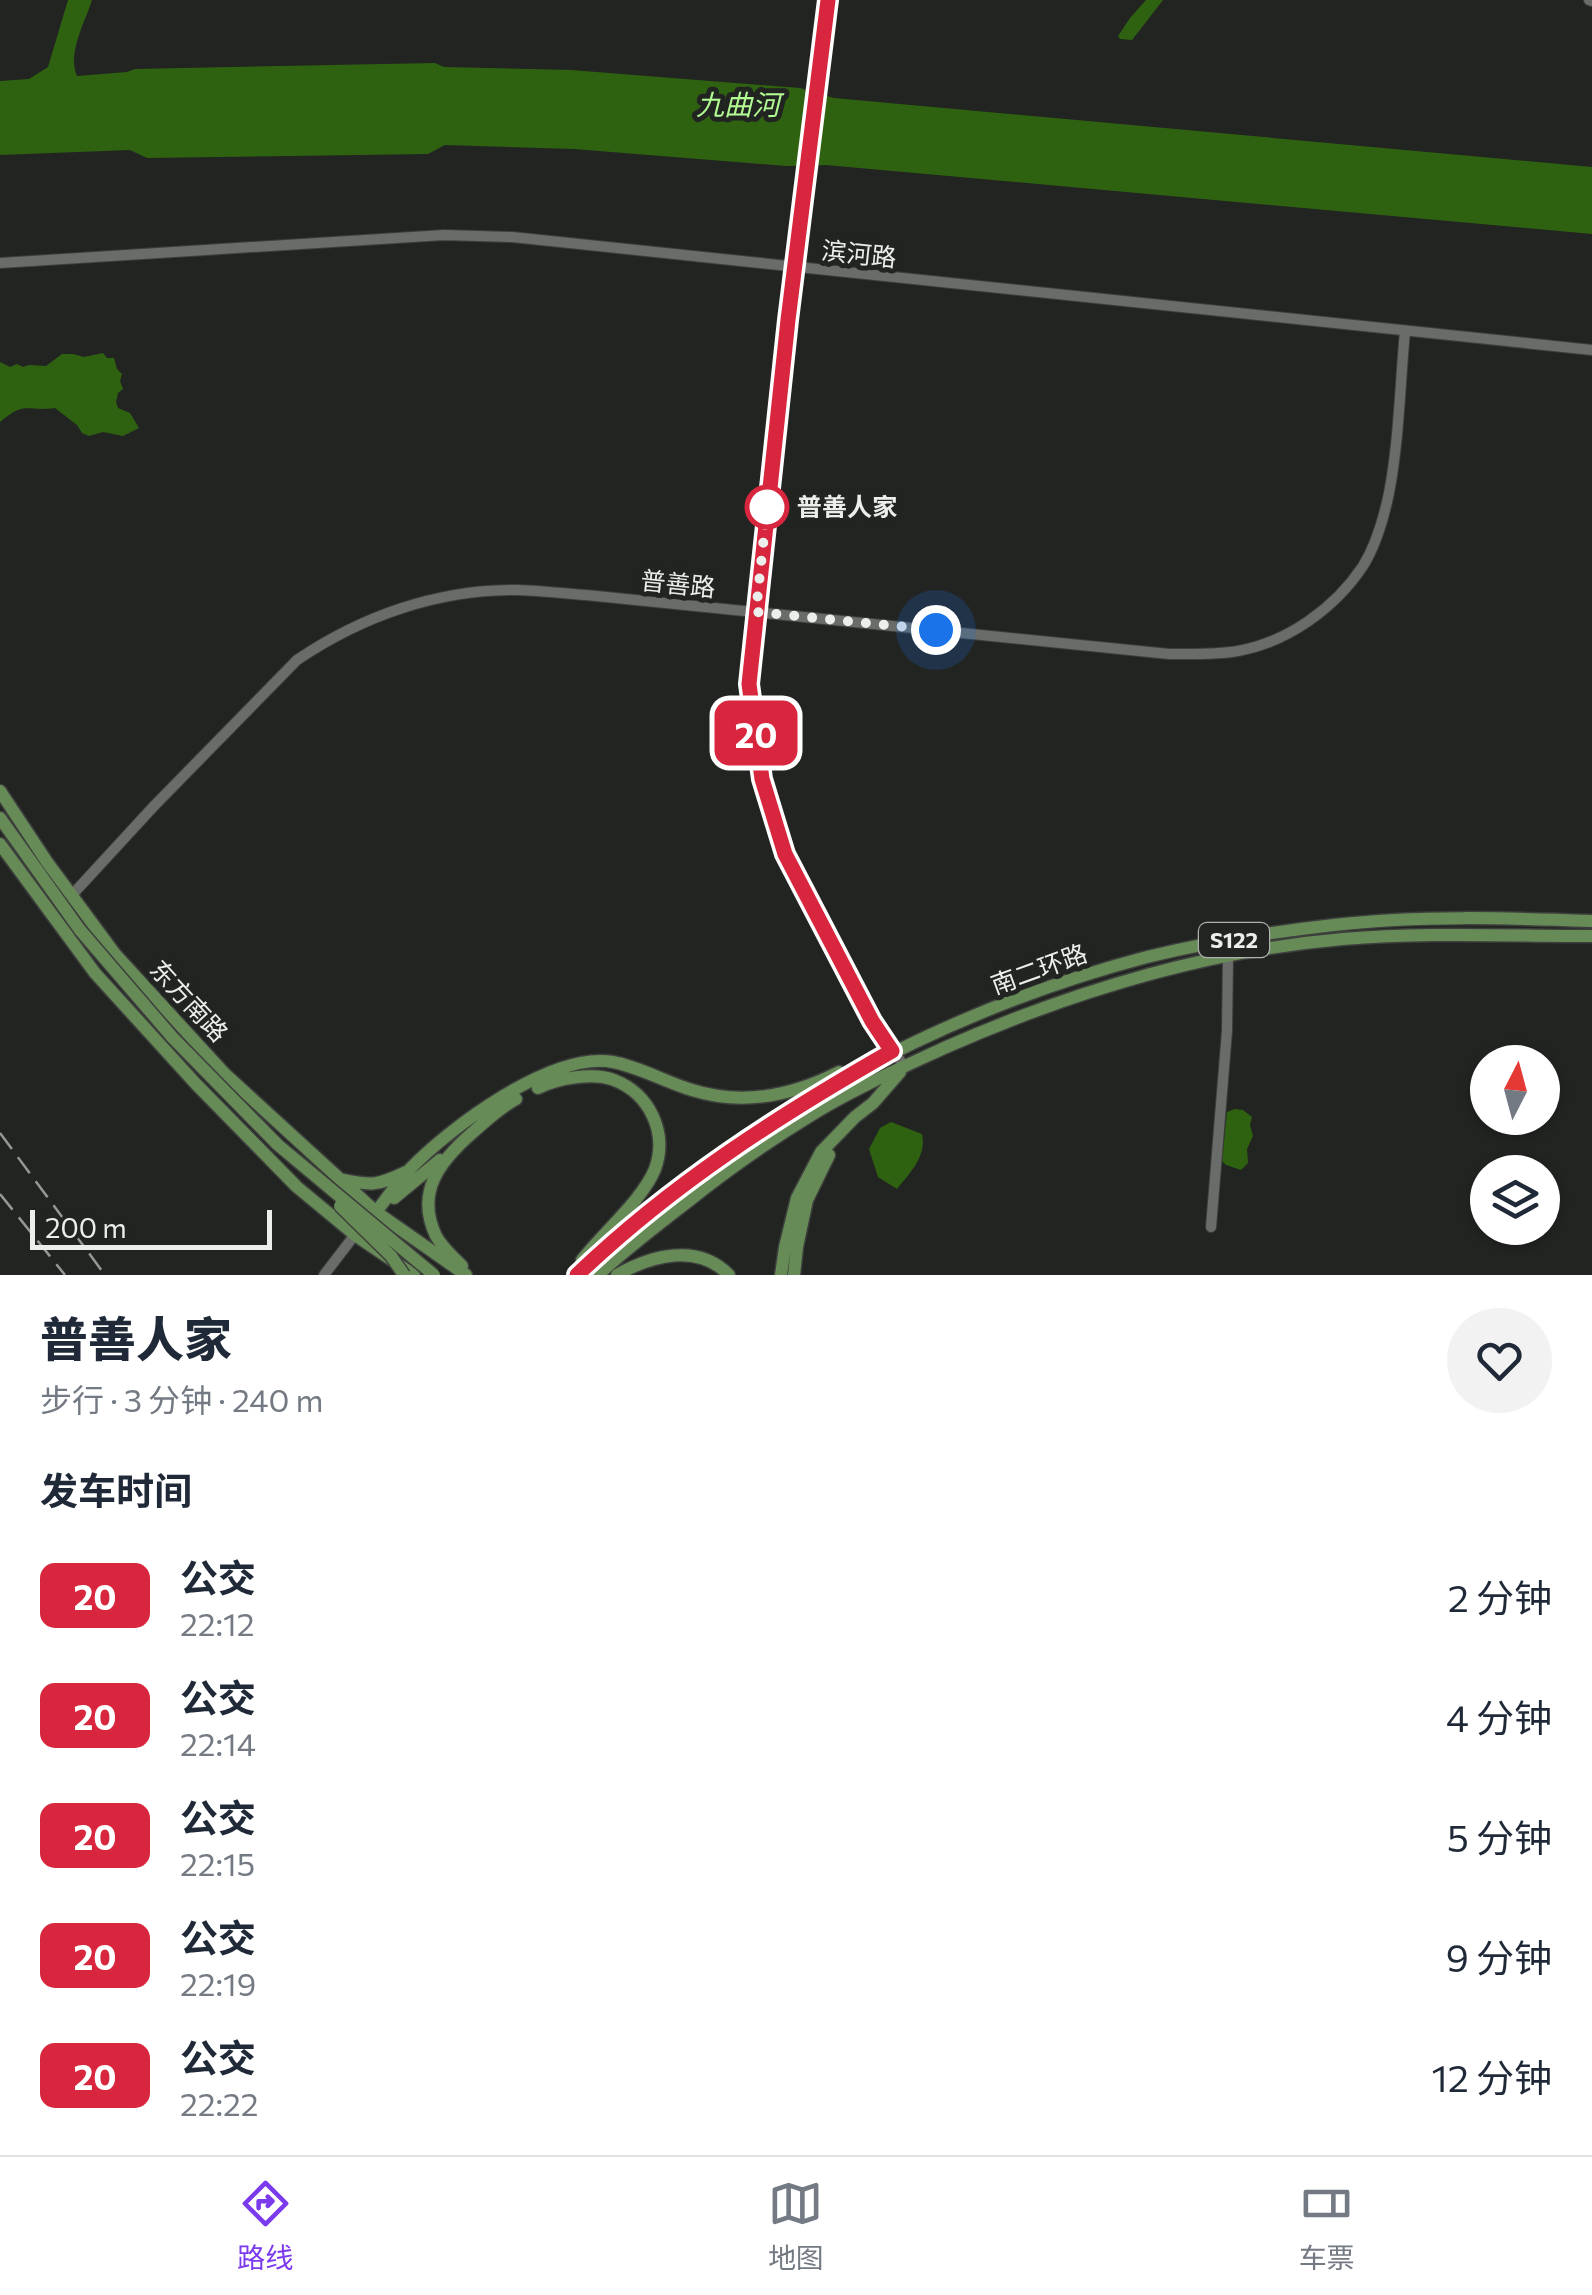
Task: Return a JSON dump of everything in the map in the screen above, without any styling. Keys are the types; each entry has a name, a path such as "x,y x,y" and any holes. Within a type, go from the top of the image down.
{"main road":[{"name":"东方南路","path":"0,791 115,954 226,1074 376,1212 468,1275"},
{"path":"0,818 80,930 173,1038 392,1256 404,1275"},
{"name":"东方南路","path":"0,844 95,973 183,1070 297,1187 414,1275"},
{"name":"南二环路","path":"574,1275 710,1164 806,1100 892,1051 1038,992 1148,957 1337,924 1456,919 1592,921"},
{"path":"1389,921 1390,936"},
{"name":"南二环路","path":"598,1275 732,1166 818,1111 904,1066 1098,988 1178,966 1340,940 1456,934 1592,936"},
{"path":"376,1212 408,1170 484,1107 574,1064 610,1061 690,1090 744,1099 783,1094 819,1083 892,1051"},
{"path":"781,1275 791,1247 797,1198 821,1152 873,1103 904,1066"},
{"path":"376,1212 505,1105 544,1084 583,1076 611,1078 632,1089 648,1105 658,1124 660,1148 654,1171 640,1194 598,1240 574,1275"},
{"path":"278,1145 434,1275"},
{"path":"452,1150 438,1167 428,1212 437,1238 468,1275"},
{"path":"338,1179 368,1186 408,1170"},
{"path":"791,1247 794,1275"},
{"path":"618,1275 665,1254 695,1256 730,1275"}],"street":[{"path":"828,0 749,684 762,779 785,854 872,1021 904,1066"},
{"name":"滨河路","path":"0,263 444,235 512,237 1592,350"},
{"name":"普善路","path":"72,896 297,660 362,623 445,596 518,590 1169,654 1206,655 1242,650 1276,638 1314,618 1340,594 1364,565 1378,534 1394,463 1405,332"},
{"path":"1211,1227 1227,1031 1228,957"},
{"path":"324,1275 376,1212"}],"water":[{"name":"九曲河","path":"68,0 92,0 74,58 77,76 135,69 435,63 444,67 571,70 800,88 834,98 1592,167 1592,234 826,165 787,166 574,149 445,145 428,154 147,158 130,150 0,155 0,81 29,79 48,67"},
{"path":"1146,0 1163,0 1132,40 1120,39 1118,36 1130,18"},
{"path":"103,353 114,358 122,374 118,408 130,413 139,428 123,436 103,432 89,436 55,408 21,409 0,422 0,362 10,367 46,366 62,354 84,357"},
{"path":"1235,1109 1252,1117 1248,1163 1241,1170 1222,1161 1227,1112"},
{"path":"891,1122 922,1134 923,1142 916,1164 897,1189 878,1177 869,1149 880,1128"}],"railway":[{"path":"0,1133 105,1275"},
{"path":"0,1194 65,1275"}],"bus line":[{"name":"20","path":"577,1275 635,1222 725,1153 806,1100 892,1051 872,1021 785,854 762,779 749,684 788,320 828,0"}],"place":[{"name":"普善人家","path":"767,507"}],"route":[{"path":"767,507 756,612 936,630"}]}
